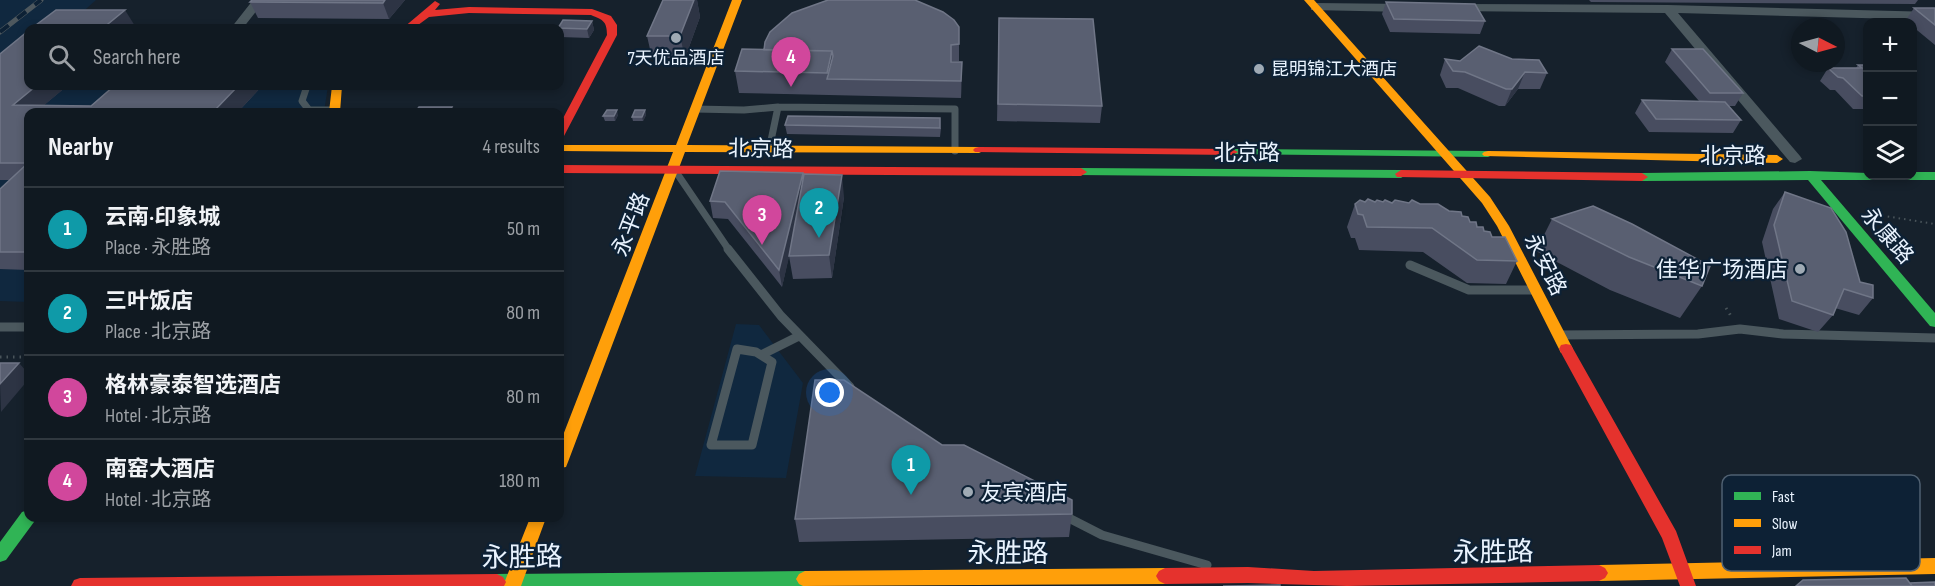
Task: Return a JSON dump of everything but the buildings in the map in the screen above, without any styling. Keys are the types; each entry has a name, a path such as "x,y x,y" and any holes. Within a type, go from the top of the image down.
{"street":[{"path":"240,24 259,0"},
{"path":"414,24 428,14 438,0"},
{"name":"永平路","path":"564,452 737,0"},
{"path":"1312,4 1421,8"},
{"name":"永安路","path":"1312,4 1486,200 1503,226 1558,335 1671,536 1686,579"},
{"path":"1444,8 1668,9 1935,16"},
{"path":"1668,9 1801,159"},
{"path":"428,14 469,10 569,12 602,14 610,18 614,25 612,35 564,126"},
{"path":"335,108 337,90"},
{"name":"北京路","path":"564,148 1444,153 1801,159"},
{"name":"北京路","path":"564,169 1642,177 1935,176"},
{"name":"永康路","path":"1810,175 1935,322"},
{"path":"513,584 536,522"},
{"path":"0,555 20,524"},
{"name":"永胜路","path":"1920,567 1935,566"},
{"name":"永胜路","path":"80,586 513,584 1248,575 1314,579 1686,579 1877,571"}],"lane":[{"path":"306,90 302,101 307,108"},
{"path":"769,150 778,107"},
{"path":"695,109 744,110 778,107 955,110 955,151"},
{"path":"674,169 716,232 760,291 799,336 858,395"},
{"path":"1410,265 1469,290 1535,291"},
{"path":"0,327 24,327"},
{"path":"1558,335 1698,334 1740,329 1783,334 1935,338"},
{"path":"763,354 772,362 752,445 711,446 737,349 763,354 799,336"},
{"path":"1053,509 1102,535 1153,551 1248,575"}],"path":[{"path":"1842,213 1886,214 1935,224"},
{"path":"1726,308 1729,313"},
{"path":"0,357 24,357"}],"shaded area":[{"path":"0,0 96,0 69,24 24,24 24,90 327,90 325,108 24,108 24,302 0,301"},
{"path":"736,324 759,325 803,383 786,478 695,476"}],"railway":[{"path":"0,32 41,0"}],"traffic: fast":[{"path":"1232,152 1488,154"},
{"path":"1081,172 1401,174"},
{"path":"1810,175 1935,322"},
{"path":"1642,177 1935,176"},
{"path":"0,555 24,522"},
{"path":"497,582 805,579"}],"traffic: slow":[{"path":"564,452 737,0"},
{"path":"1309,0 1486,200 1503,226 1566,349"},
{"path":"335,108 337,90"},
{"path":"564,148 979,150"},
{"path":"1488,154 1777,159"},
{"path":"512,586 536,522"},
{"path":"1920,566 1935,566"},
{"path":"1599,573 1722,570"},
{"path":"805,579 1165,576"}],"traffic: jam":[{"path":"415,24 435,4"},
{"path":"428,14 469,10 592,12 608,18 612,25 612,35 564,126"},
{"path":"979,150 1232,152"},
{"path":"564,169 1081,172"},
{"path":"1401,174 1642,177"},
{"path":"1566,349 1670,536 1688,585"},
{"path":"1165,576 1248,575 1314,579 1599,573"},
{"path":"80,586 497,582"}],"place":[{"name":"7天优品酒店","path":"676,38"},
{"name":"昆明锦江大酒店","path":"1259,69"},
{"name":"南窑大酒店","path":"791,87"},
{"name":"三叶饭店","path":"819,238"},
{"name":"格林豪泰智选酒店","path":"762,245"},
{"name":"佳华广场酒店","path":"1800,269"},
{"name":"友宾酒店","path":"968,492"},
{"name":"云南·印象城","path":"911,495"}]}
